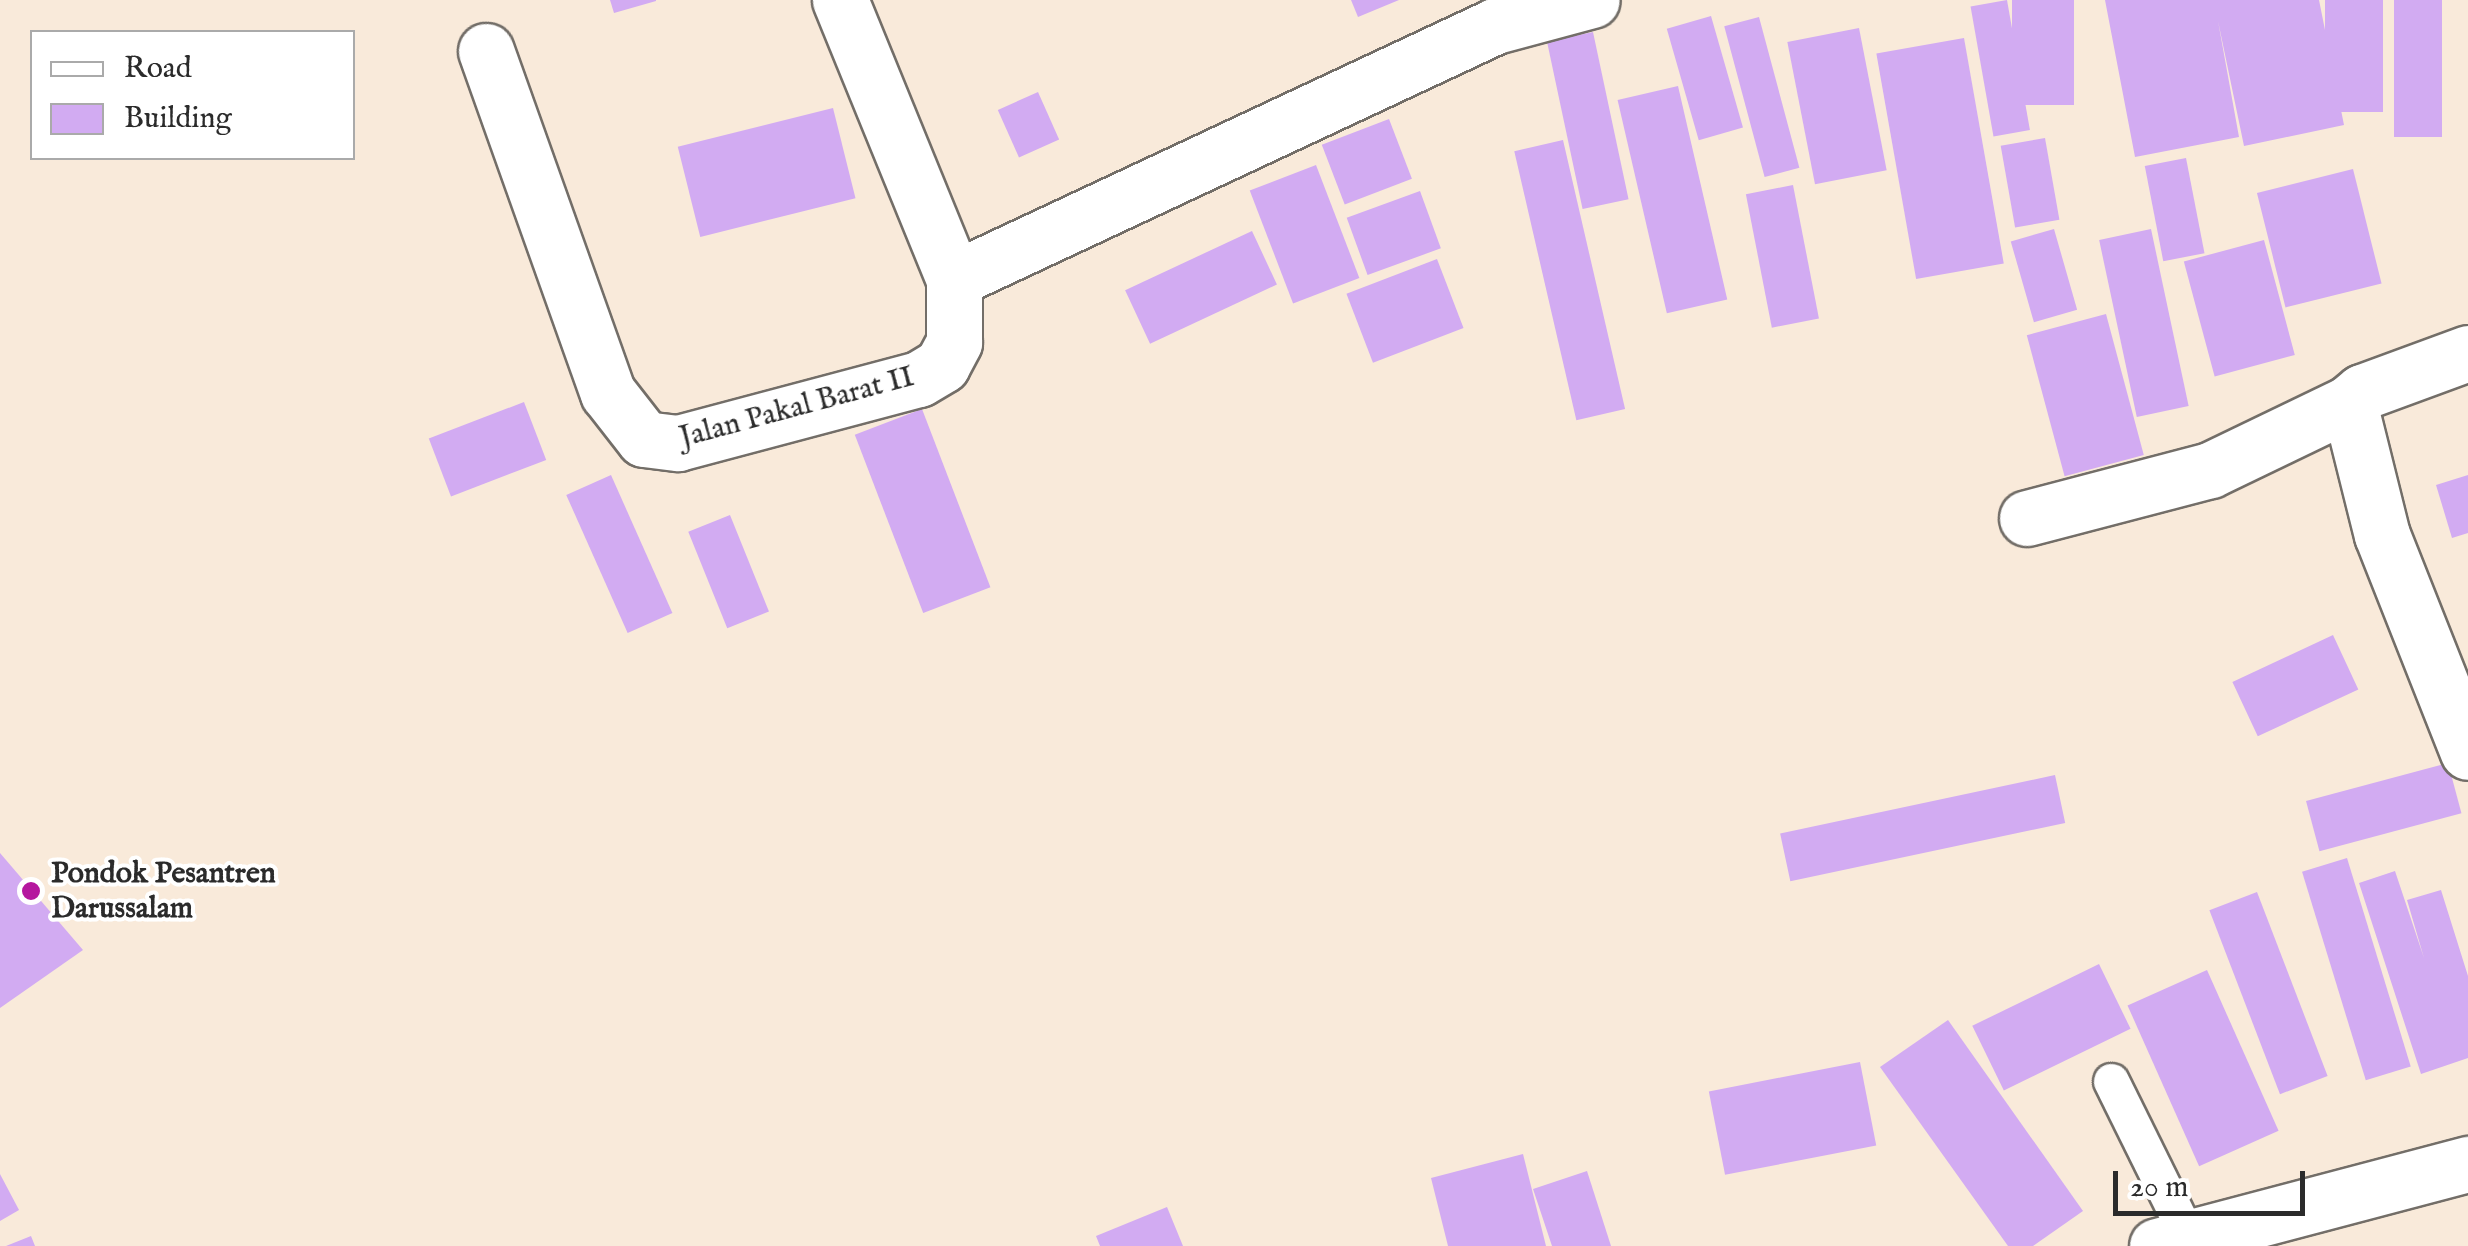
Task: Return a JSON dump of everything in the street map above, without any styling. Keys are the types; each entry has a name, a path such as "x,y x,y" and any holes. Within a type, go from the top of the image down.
{"street":[{"path":"840,0 954,279 1495,26 1592,0"},
{"name":"Jalan Pakal Barat II","path":"486,51 608,393 644,439 678,443 919,379 942,366 954,342 954,279"},
{"path":"2027,518 2210,470 2349,403 2362,392 2468,354"},
{"path":"2349,403 2382,535 2468,752"},
{"path":"2172,1241 2468,1164"}],"lane":[{"path":"2111,1081 2172,1241"}],"building":[{"path":"610,0 656,0 656,1 614,13"},
{"path":"1351,0 1399,0 1358,17"},
{"path":"2007,0 2030,130 1993,136 1971,6"},
{"path":"2012,0 2074,0 2074,105 2012,105"},
{"path":"2105,0 2319,0 2344,125 2244,146 2218,21 2239,137 2135,157"},
{"path":"2325,0 2383,0 2383,112 2325,112"},
{"path":"2394,0 2442,0 2442,137 2394,137"},
{"path":"1711,16 1743,128 1699,140 1667,29"},
{"path":"1759,17 1799,168 1765,177 1724,26"},
{"path":"1859,28 1887,170 1815,184 1787,42"},
{"path":"1593,32 1629,199 1583,209 1547,42"},
{"path":"1964,38 2004,264 1916,279 1876,53"},
{"path":"1678,86 1727,299 1667,313 1618,100"},
{"path":"1038,92 1059,140 1019,157 998,110"},
{"path":"833,108 855,198 700,237 678,147"},
{"path":"1389,119 1412,179 1345,205 1322,145"},
{"path":"2045,138 2059,220 2015,228 2001,146"},
{"path":"1563,140 1625,409 1576,420 1514,151"},
{"path":"2186,158 2205,253 2163,261 2145,166"},
{"path":"1316,165 1359,278 1293,303 1250,190"},
{"path":"2353,169 2382,283 2285,307 2257,193"},
{"path":"1793,185 1819,319 1772,328 1746,194"},
{"path":"1420,191 1441,248 1368,275 1347,218"},
{"path":"2054,229 2077,310 2034,322 2011,241"},
{"path":"2151,229 2189,406 2137,417 2099,240"},
{"path":"1252,231 1277,284 1150,344 1125,290"},
{"path":"2264,240 2295,355 2215,376 2184,261"},
{"path":"1437,259 1464,328 1373,363 1346,294"},
{"path":"2106,314 2144,455 2065,476 2027,335"},
{"path":"524,402 546,460 451,496 429,439"},
{"path":"922,409 990,587 923,613 855,435"},
{"path":"611,475 672,613 628,633 566,495"},
{"path":"2468,475 2468,533 2452,538 2436,485"},
{"path":"730,515 769,611 727,628 688,532"},
{"path":"2333,635 2358,689 2258,736 2232,682"},
{"path":"2448,763 2461,813 2319,851 2306,801"},
{"path":"2055,775 2065,823 1790,881 1780,833"},
{"path":"0,853 83,950 0,1008"},
{"path":"2347,858 2411,1066 2366,1080 2302,872"},
{"path":"2395,871 2424,958 2407,900 2441,890 2468,976 2468,1058 2421,1074 2359,883"},
{"path":"2257,892 2328,1076 2280,1094 2209,910"},
{"path":"2099,964 2131,1029 2004,1091 1972,1026"},
{"path":"2207,970 2279,1131 2199,1166 2128,1005"},
{"path":"1948,1020 2083,1211 2033,1246 2008,1246 1880,1067"},
{"path":"1860,1062 1876,1145 1725,1175 1709,1091"},
{"path":"1523,1154 1546,1246 1448,1246 1431,1178"},
{"path":"1587,1171 1611,1246 1552,1246 1533,1189"},
{"path":"0,1174 19,1210 0,1221"},
{"path":"1167,1207 1183,1246 1100,1246 1096,1236"},
{"path":"31,1236 35,1246 6,1246"}],"place":[{"name":"Pondok Pesantren Darussalam","path":"31,891"}]}
